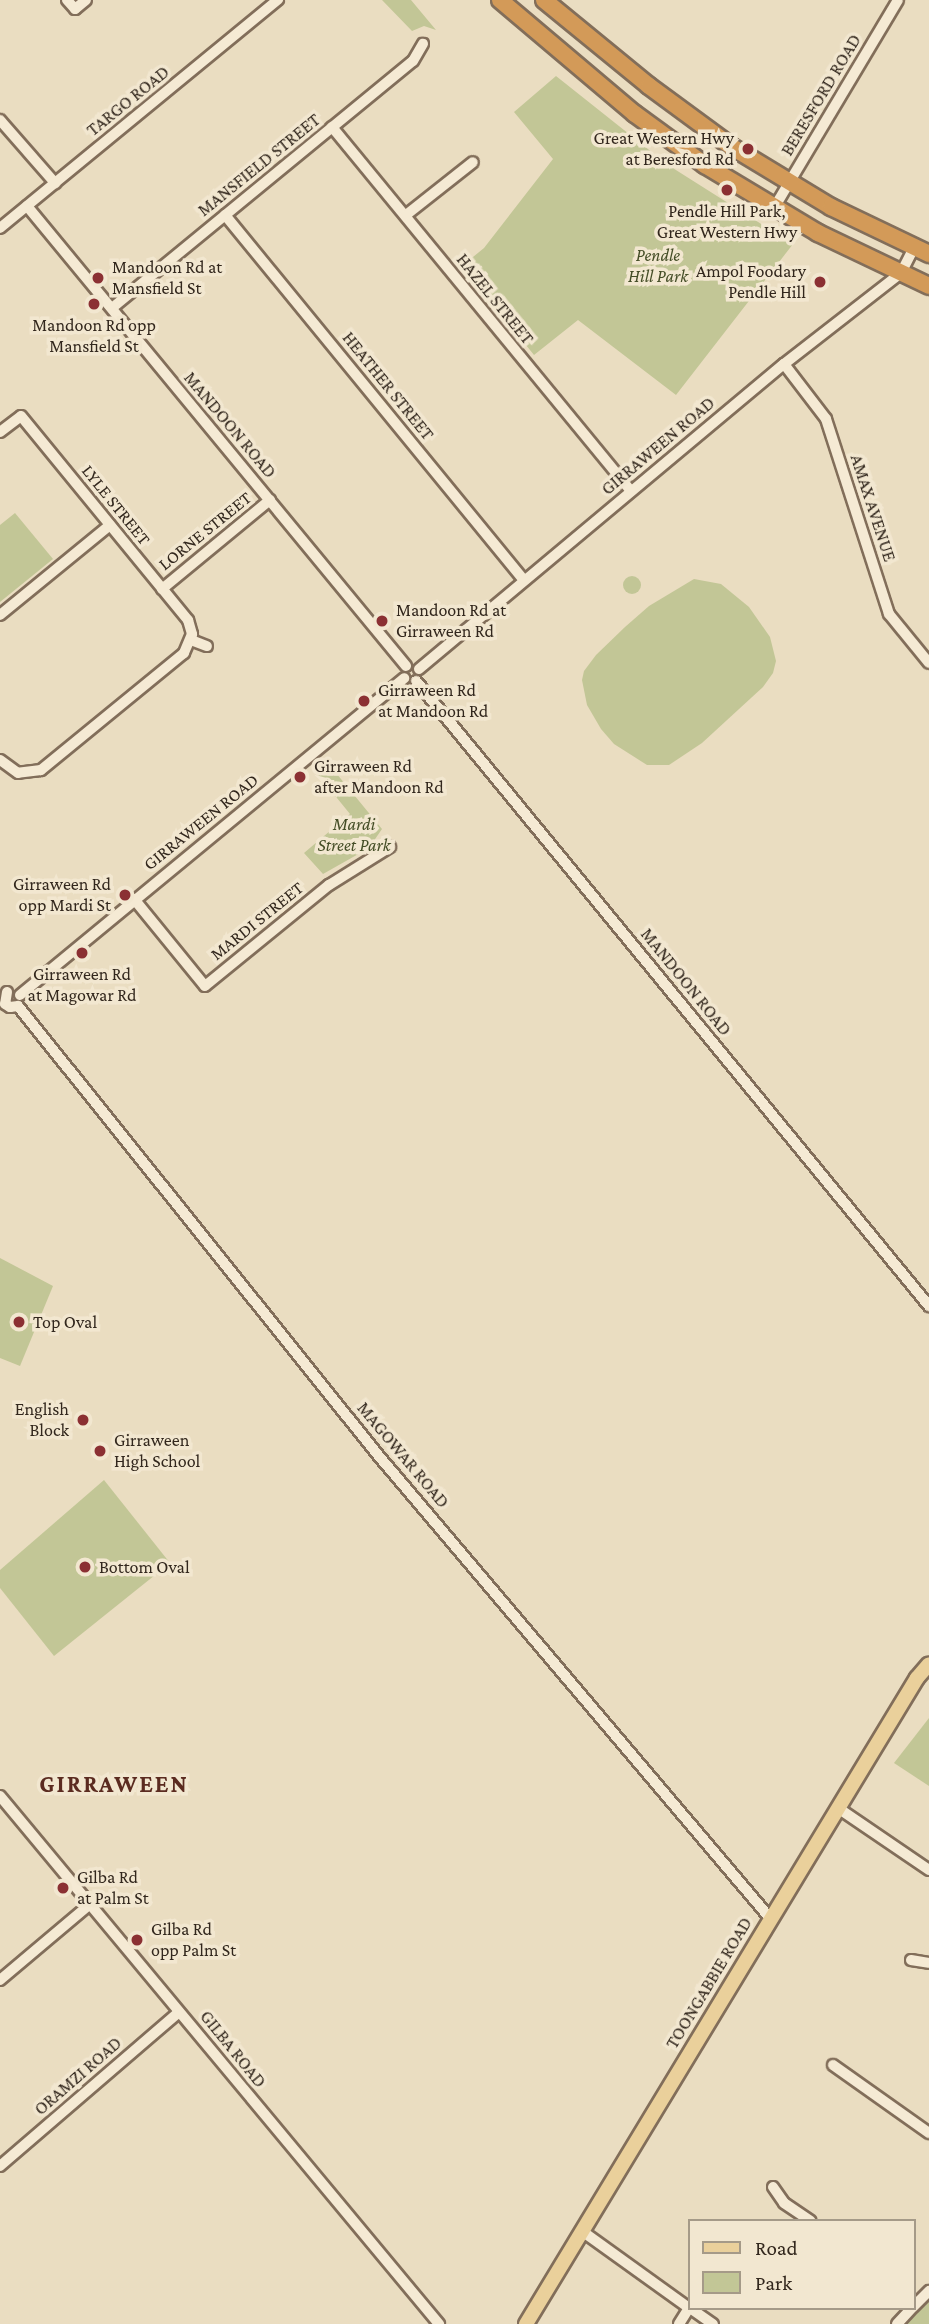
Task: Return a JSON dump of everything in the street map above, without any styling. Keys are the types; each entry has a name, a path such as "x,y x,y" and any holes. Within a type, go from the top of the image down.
{"highway":[{"path":"500,0 663,135 774,208 929,286"},
{"path":"544,0 694,121 831,207 929,254"}],"main road":[{"name":"TOONGABBIE ROAD","path":"526,2324 917,1678 929,1664"}],"street":[{"path":"67,0 75,9 86,0"},
{"name":"TARGO ROAD","path":"0,228 278,0"},
{"name":"BERESFORD ROAD","path":"774,208 898,0"},
{"name":"MANSFIELD STREET","path":"112,308 413,61 423,44"},
{"path":"0,120 55,183"},
{"name":"HAZEL STREET","path":"332,127 631,491"},
{"path":"406,215 473,162"},
{"name":"MANDOON ROAD","path":"27,206 270,500 405,672"},
{"name":"HEATHER STREET","path":"225,215 524,580"},
{"name":"GIRRAWEEN ROAD","path":"419,668 784,364 901,273 914,247"},
{"name":"AMAX AVENUE","path":"784,364 826,419 889,614 929,663"},
{"name":"LYLE STREET","path":"0,432 21,416 191,625 191,640"},
{"name":"LORNE STREET","path":"162,589 270,500"},
{"path":"0,615 110,526"},
{"path":"0,760 18,773 40,770 184,653 191,640 207,646"},
{"path":"413,664 419,668 420,675 416,681 405,672 413,664"},
{"name":"GIRRAWEEN ROAD","path":"19,1000 134,899 405,672"},
{"name":"MANDOON ROAD","path":"416,681 929,1306"},
{"name":"MARDI STREET","path":"134,899 205,986 329,885 390,847"},
{"path":"3,997 10,1007 19,1000"},
{"name":"MAGOWAR ROAD","path":"19,1000 378,1455 771,1918"},
{"name":"GILBA ROAD","path":"0,1796 439,2324"},
{"path":"838,1808 929,1870"},
{"path":"0,1980 89,1905"},
{"path":"911,1960 929,1963"},
{"name":"ORAMZI ROAD","path":"0,2166 180,2012"},
{"path":"833,2065 929,2133"},
{"path":"773,2186 784,2203 808,2219"},
{"path":"582,2231 688,2307"},
{"path":"678,2324 688,2309"},
{"path":"692,2310 713,2324"},
{"path":"897,2324 911,2310"}],"green space":[{"path":"382,0 411,0 436,30 424,26 412,31"},
{"name":"Pendle Hill Park","path":"556,76 668,165 793,244 676,395 578,320 534,355 462,266 484,248 553,159 514,112"},
{"path":"15,513 53,559 0,602 0,525"},
{"path":"628,576 636,576 641,585 639,592 628,594 623,589 623,581"},
{"path":"694,579 721,584 749,607 770,637 776,661 773,673 763,687 702,743 669,765 647,765 614,744 601,729 587,705 582,680 584,671 596,655 649,606"},
{"name":"Mardi Street Park","path":"327,762 382,829 369,848 323,874 304,853 350,814 315,771"},
{"name":"Top Oval","path":"0,1258 53,1286 20,1366 0,1358"},
{"name":"Bottom Oval","path":"104,1480 170,1563 54,1656 0,1588 0,1570"},
{"path":"929,1718 929,1786 894,1763"},
{"path":"929,2300 929,2324 907,2324"}],"place":[{"name":"Great Western Hwy at Beresford Rd","path":"748,149"},
{"name":"Pendle Hill Park, Great Western Hwy","path":"727,190"},
{"name":"Mandoon Rd at Mansfield St","path":"98,278"},
{"name":"Ampol Foodary Pendle Hill","path":"820,282"},
{"name":"Mandoon Rd opp Mansfield St","path":"94,304"},
{"name":"Mandoon Rd at Girraween Rd","path":"382,621"},
{"name":"Girraween Rd at Mandoon Rd","path":"364,701"},
{"name":"Girraween Rd after Mandoon Rd","path":"300,777"},
{"name":"Girraween Rd opp Mardi St","path":"125,895"},
{"name":"Girraween Rd at Magowar Rd","path":"82,953"},
{"name":"Top Oval","path":"19,1322"},
{"name":"English Block","path":"83,1420"},
{"name":"Girraween High School","path":"100,1451"},
{"name":"Bottom Oval","path":"85,1567"},
{"name":"Gilba Rd at Palm St","path":"63,1888"},
{"name":"Gilba Rd opp Palm St","path":"137,1940"}],"district":[{"name":"GIRRAWEEN","path":"114,1784"}]}
